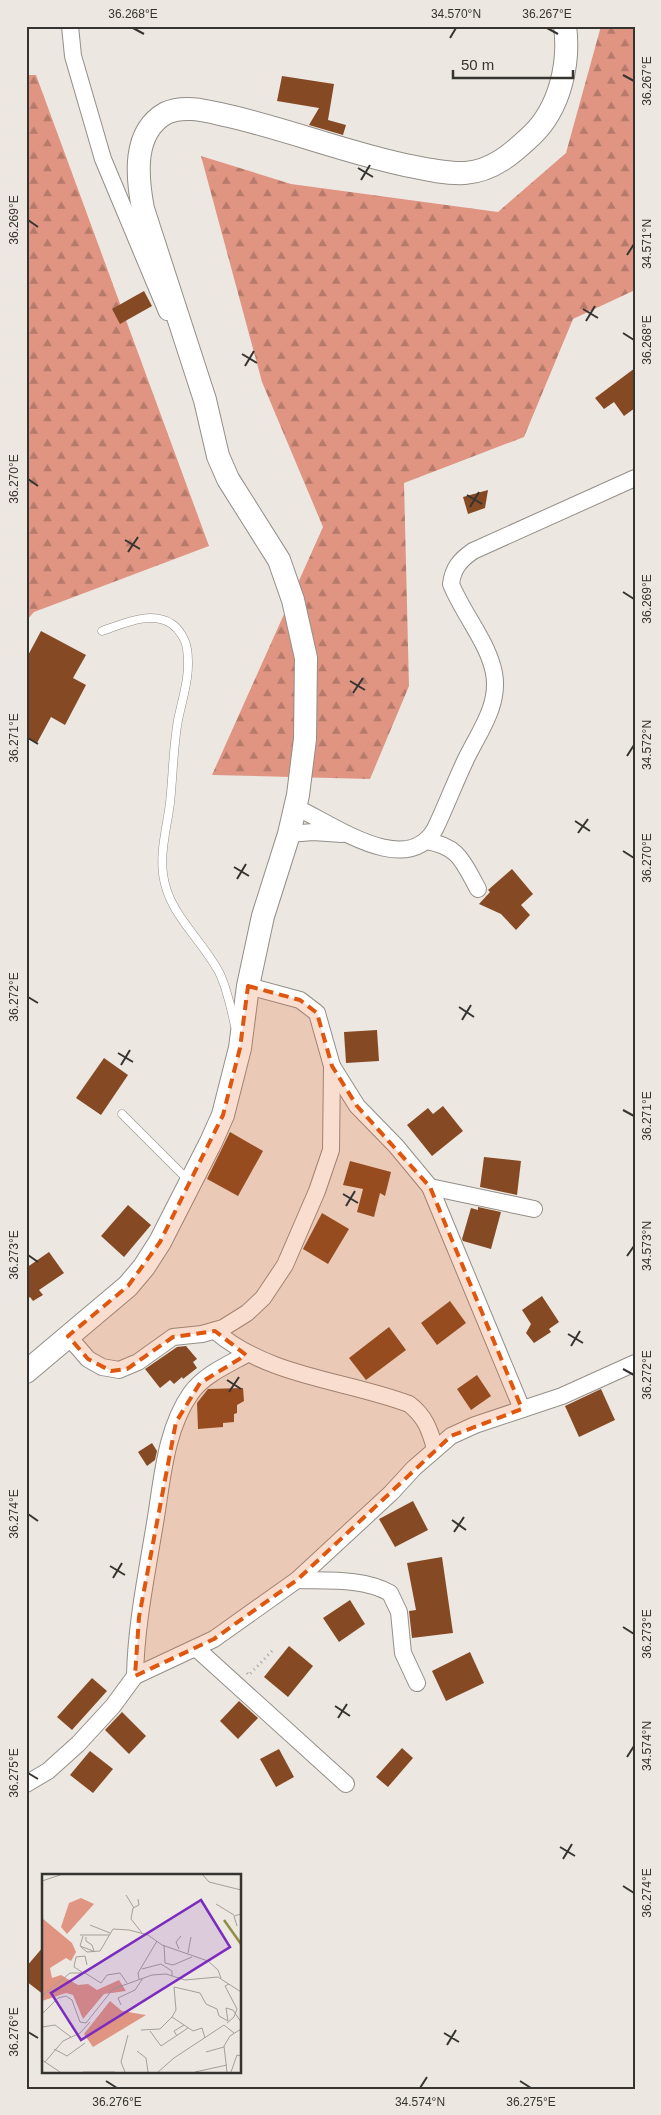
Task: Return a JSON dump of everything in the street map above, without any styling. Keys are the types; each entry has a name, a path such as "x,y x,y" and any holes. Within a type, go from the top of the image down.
{"street":[{"path":"70,26 73,56 103,160 181,346 190,377 205,450 215,468 228,479"},
{"path":"26,1372 128,1286 144,1267 160,1242 223,1115 240,1048 248,986 263,916 289,834 295,808 305,739 306,658 300,624 279,560 228,479 218,456 205,400 143,209 138,181 139,160 143,141 150,128 168,113 181,109 202,110 274,126 370,157 430,170 464,173 487,168 511,155 536,131 553,106 564,75 567,40 565,26"},
{"path":"426,842 435,829 484,726 492,707 495,689 494,672 482,643 451,584 454,568 462,558 473,551 635,478"},
{"path":"295,808 323,820 344,834 376,847 396,850 426,842 442,844 451,848 461,858 478,889"},
{"path":"289,834 313,832 344,834"},
{"path":"248,986 286,995 311,1006 317,1013 324,1045 332,1066 356,1106 396,1146 430,1187 522,1409"},
{"path":"68,1336 88,1359 102,1367 119,1370 138,1362 173,1337 215,1331 247,1313 263,1298 285,1265 317,1191 331,1150 332,1066"},
{"path":"430,1187 534,1209"},
{"path":"215,1331 247,1354 319,1379 409,1404 420,1412 426,1422 435,1449"},
{"path":"135,1676 139,1616 165,1463 176,1422 191,1393 200,1383 247,1354"},
{"path":"26,1784 48,1771 78,1744 113,1706 135,1676 197,1649 297,1580 451,1436 475,1425 562,1396 635,1363"},
{"path":"297,1580 352,1582 380,1587 390,1593 400,1612 403,1653 417,1682"},
{"path":"197,1649 346,1784"}],"lane":[{"path":"102,631 134,620 161,619 172,624 183,636 187,647 186,690 178,718 171,766 170,802 162,852 163,876 171,901 184,925 219,973 230,1002 240,1048"},
{"path":"122,1114 191,1182"}],"path":[{"path":"243,1670 249,1674 272,1651"}],"highlighted area":[{"path":"248,986 300,1000 317,1013 332,1066 357,1106 430,1187 522,1409 451,1436 297,1580 214,1639 135,1676 139,1617 176,1422 200,1383 246,1355 215,1331 173,1337 127,1369 111,1371 88,1359 68,1336 128,1286 160,1242 223,1115 240,1048"}],"green space":[{"path":"601,26 635,26 635,290 573,319 524,437 404,483 409,686 370,779 212,775 323,527 262,382 201,156 291,184 498,212 566,153"},
{"path":"26,75 36,75 209,546 34,612 26,621"}],"building":[{"path":"282,76 334,84 328,120 346,125 343,135 309,125 319,108 277,101"},
{"path":"144,291 152,306 120,324 112,309"},
{"path":"635,368 635,408 624,416 614,402 604,409 595,398"},
{"path":"488,490 485,508 468,514 463,497"},
{"path":"41,631 86,655 73,678 86,685 65,725 51,717 37,743 26,738 26,659"},
{"path":"512,869 533,894 521,905 530,915 516,930 501,914 479,904 490,892 488,890"},
{"path":"377,1030 379,1061 346,1063 344,1032"},
{"path":"104,1058 128,1075 101,1115 76,1098"},
{"path":"443,1106 463,1131 432,1156 407,1125 428,1108 433,1114"},
{"path":"230,1132 263,1151 238,1196 207,1179"},
{"path":"484,1157 521,1161 517,1195 480,1187"},
{"path":"350,1161 391,1172 385,1196 380,1193 374,1217 357,1212 363,1189 343,1185"},
{"path":"128,1205 151,1225 124,1257 101,1236"},
{"path":"478,1207 501,1212 491,1249 463,1241 462,1239 471,1208 478,1210"},
{"path":"322,1213 349,1229 328,1264 303,1249"},
{"path":"49,1252 64,1273 39,1290 43,1295 33,1301 30,1297 26,1300 26,1268"},
{"path":"542,1296 559,1322 549,1329 551,1332 534,1343 526,1333 531,1324 522,1310"},
{"path":"450,1301 466,1323 437,1345 421,1323"},
{"path":"389,1327 406,1350 366,1380 349,1358"},
{"path":"186,1346 197,1359 193,1362 197,1368 174,1384 170,1380 160,1388 145,1369 177,1347"},
{"path":"477,1375 491,1396 471,1410 457,1389"},
{"path":"243,1388 244,1401 237,1405 234,1422 223,1423 223,1427 198,1429 197,1403 208,1389"},
{"path":"601,1389 615,1420 579,1437 565,1406"},
{"path":"152,1443 157,1451 155,1460 147,1466 138,1452"},
{"path":"413,1501 428,1530 395,1547 379,1519"},
{"path":"442,1557 453,1633 412,1638 409,1611 416,1610 407,1563"},
{"path":"350,1600 365,1624 339,1642 323,1618"},
{"path":"289,1646 313,1666 288,1697 264,1677"},
{"path":"470,1652 484,1683 446,1701 432,1671"},
{"path":"92,1678 107,1691 72,1730 57,1717"},
{"path":"239,1701 258,1718 238,1739 220,1721"},
{"path":"122,1712 146,1736 129,1754 105,1730"},
{"path":"402,1748 413,1758 388,1787 376,1777"},
{"path":"279,1749 294,1777 276,1787 260,1759"},
{"path":"90,1751 113,1769 93,1793 70,1775"},
{"path":"42,1948 42,1993 26,1981 26,1967"}]}
